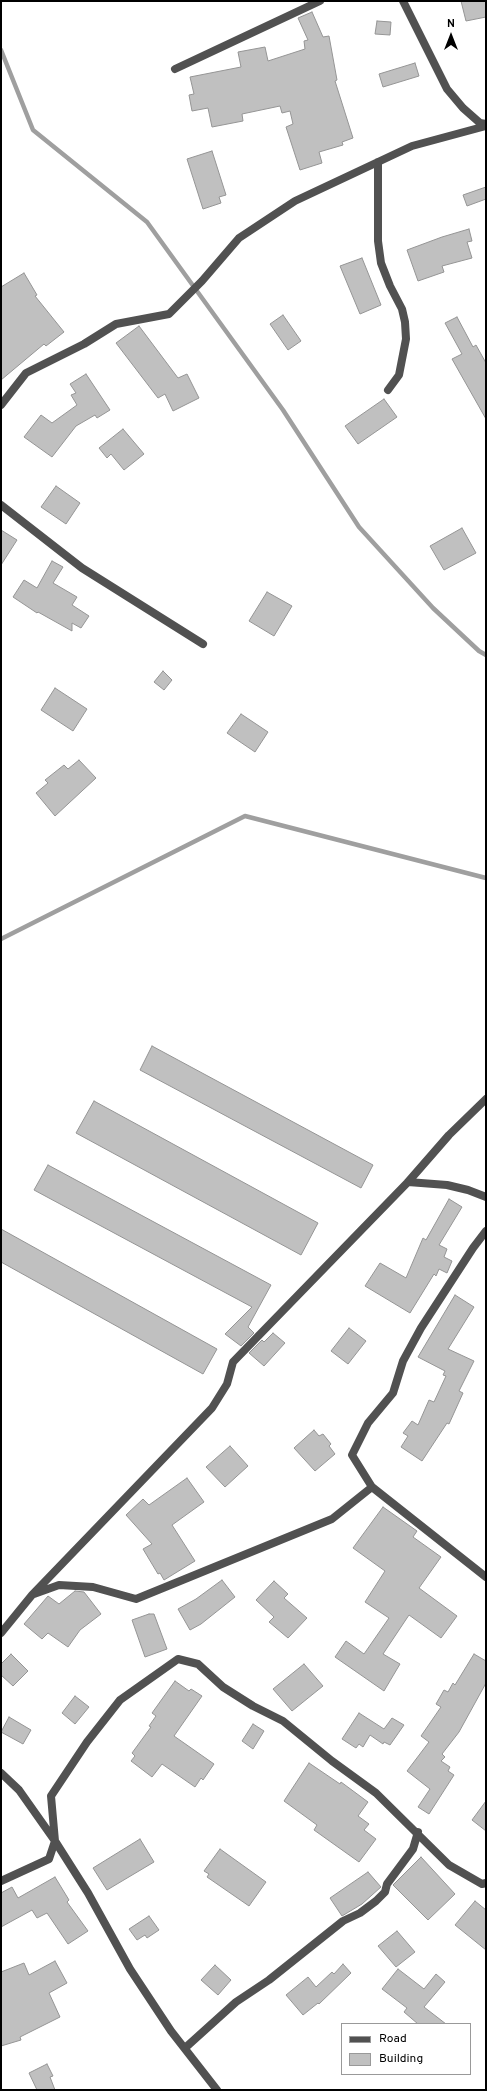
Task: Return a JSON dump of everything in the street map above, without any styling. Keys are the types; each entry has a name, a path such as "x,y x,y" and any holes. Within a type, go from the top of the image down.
{"street":[{"path":"175,69 320,1"},
{"path":"403,1 447,89 463,108 480,123 486,125"},
{"path":"1,405 26,373 84,344 116,324 169,314 202,281 239,238 295,200 412,146 486,125"},
{"path":"378,162 378,241 381,263 390,286 402,309 406,339 399,375 388,390"},
{"path":"1,505 82,568 203,644"},
{"path":"1,1633 32,1595 212,1408 227,1384 233,1362 408,1182 449,1135 486,1099"},
{"path":"408,1182 447,1185 468,1190 486,1197"},
{"path":"486,1231 473,1248 421,1328 403,1361 393,1392 368,1423 352,1455 372,1487 486,1577"},
{"path":"32,1595 60,1585 93,1587 136,1599 332,1520 372,1487"},
{"path":"1,1882 49,1859 55,1841 51,1796 87,1742 120,1700 178,1659 198,1664 223,1687 253,1706 283,1721 332,1761 376,1793 418,1832 449,1865 482,1884 486,1883"},
{"path":"1,1773 19,1790 55,1841 88,1893 130,1969 185,2048 217,2090"},
{"path":"185,2048 236,2002 269,1980 342,1921 360,1913 376,1902 385,1892 387,1884 413,1849 418,1832"}],"building":[{"path":"461,1 486,1 486,17 466,21"},
{"path":"312,12 323,37 329,36 337,80 335,81 353,138 342,142 343,145 319,152 322,163 300,170 286,127 293,124 290,111 282,113 280,106 242,114 243,121 212,127 208,108 192,111 189,95 194,94 190,77 241,67 238,52 265,47 268,61 305,49 304,41 308,40 298,18"},
{"path":"377,21 391,22 390,35 375,34"},
{"path":"415,63 419,76 383,87 379,74"},
{"path":"212,151 226,195 219,197 221,203 203,209 187,159"},
{"path":"486,187 486,199 467,206 463,195"},
{"path":"469,229 472,241 467,242 472,258 442,266 444,272 418,281 407,250"},
{"path":"362,258 381,305 360,314 340,266"},
{"path":"24,273 37,295 35,296 64,332 46,346 44,344 1,380 1,287"},
{"path":"283,315 301,341 288,350 270,324"},
{"path":"457,317 473,347 476,345 486,363 486,419 452,359 462,354 445,323"},
{"path":"139,326 178,378 187,374 199,398 173,411 165,394 158,398 116,343"},
{"path":"86,374 110,410 97,418 95,415 76,426 52,457 24,437 41,415 52,423 77,405 71,395 76,393 70,384"},
{"path":"384,399 397,417 358,444 345,426"},
{"path":"123,429 144,454 124,470 111,454 107,458 99,448"},
{"path":"56,486 80,503 66,524 41,507"},
{"path":"462,528 476,553 444,570 430,546"},
{"path":"1,530 17,540 1,565"},
{"path":"52,561 63,567 53,583 77,597 72,605 89,616 81,628 72,623 72,631 38,612 37,613 13,597 24,580 37,588"},
{"path":"267,592 292,606 274,636 249,621"},
{"path":"163,671 172,680 164,690 154,682"},
{"path":"55,688 87,709 73,731 41,710"},
{"path":"241,714 268,732 255,752 227,733"},
{"path":"79,760 96,778 55,816 36,793 48,783 45,780 64,765 68,769"},
{"path":"152,1046 373,1165 361,1188 140,1070"},
{"path":"94,1101 318,1223 301,1255 76,1133"},
{"path":"48,1165 271,1285 248,1327 254,1333 241,1346 225,1334 252,1307 34,1190"},
{"path":"449,1199 462,1207 439,1245 447,1249 444,1257 452,1261 447,1273 439,1269 436,1276 434,1274 410,1313 365,1286 380,1263 406,1278 423,1238 426,1240"},
{"path":"1,1229 217,1349 203,1374 1,1262"},
{"path":"455,1295 474,1307 448,1349 474,1361 459,1391 463,1393 449,1424 447,1423 422,1461 401,1447 408,1436 403,1433 412,1421 418,1425 429,1400 434,1402 446,1376 443,1375 445,1371 418,1357"},
{"path":"349,1328 366,1341 348,1364 331,1351"},
{"path":"273,1333 285,1343 264,1366 249,1353 262,1340 264,1342"},
{"path":"314,1430 319,1436 323,1434 331,1444 329,1446 335,1454 315,1471 294,1448"},
{"path":"230,1446 248,1466 225,1487 206,1467"},
{"path":"187,1478 204,1502 172,1525 195,1561 164,1580 160,1573 158,1574 143,1549 152,1544 126,1515 143,1499 149,1505"},
{"path":"383,1507 417,1531 413,1537 441,1557 419,1588 457,1616 441,1638 409,1615 383,1654 400,1664 384,1691 335,1657 346,1641 364,1654 389,1618 365,1602 385,1571 353,1548"},
{"path":"222,1580 235,1597 201,1624 190,1630 178,1609 196,1599"},
{"path":"274,1581 288,1594 284,1598 307,1618 288,1638 269,1622 274,1617 256,1600"},
{"path":"75,1591 84,1592 101,1614 80,1630 68,1647 48,1633 42,1639 24,1624 48,1596 59,1604"},
{"path":"149,1614 154,1614 167,1649 145,1657 132,1620"},
{"path":"11,1654 28,1671 13,1686 1,1675 1,1664"},
{"path":"474,1654 486,1661 486,1683 459,1732 442,1754 445,1757 441,1761 450,1767 448,1771 454,1775 429,1814 418,1807 430,1789 407,1771 429,1742 421,1736 441,1707 436,1704 444,1690 448,1692 453,1683 455,1685"},
{"path":"304,1664 323,1686 292,1711 273,1689"},
{"path":"175,1681 189,1691 191,1689 202,1696 174,1736 214,1764 203,1780 201,1778 195,1787 162,1764 152,1777 131,1761 135,1756 132,1753 151,1727 149,1726 156,1716 152,1713"},
{"path":"75,1696 89,1707 75,1724 62,1713"},
{"path":"359,1713 384,1729 392,1718 404,1725 390,1745 384,1742 383,1744 370,1735 363,1747 359,1744 356,1748 342,1739"},
{"path":"9,1717 31,1730 23,1744 1,1732"},
{"path":"253,1724 264,1731 253,1749 242,1741"},
{"path":"309,1763 340,1784 341,1782 368,1802 358,1816 369,1824 364,1830 376,1839 359,1862 314,1830 317,1825 284,1801"},
{"path":"486,1801 486,1831 472,1820"},
{"path":"140,1839 154,1862 107,1890 93,1868"},
{"path":"220,1849 266,1882 249,1906 207,1877 209,1874 204,1871"},
{"path":"421,1857 455,1894 428,1920 393,1885"},
{"path":"368,1872 381,1887 362,1904 342,1916 330,1898"},
{"path":"55,1877 69,1900 67,1902 88,1931 68,1944 47,1913 37,1918 32,1910 1,1927 1,1893 12,1887 18,1898"},
{"path":"475,1901 486,1910 486,1950 455,1925"},
{"path":"149,1916 159,1930 147,1938 145,1935 137,1940 129,1929"},
{"path":"397,1931 415,1952 396,1967 378,1946"},
{"path":"55,1961 67,1983 49,1993 60,2017 20,2037 21,2040 1,2046 1,1972 24,1963 29,1975"},
{"path":"343,1964 351,1973 319,2004 318,2003 303,2015 286,1995 308,1977 316,1987 332,1972 334,1974"},
{"path":"215,1965 231,1980 218,1995 201,1980"},
{"path":"398,1969 424,1989 436,1974 445,1982 424,2007 445,2023 417,2023 404,2012 407,2008 382,1989"},
{"path":"47,2064 53,2076 50,2077 55,2090 37,2090 29,2073"}],"waterway":[{"path":"1,50 33,130 147,222 283,410 359,527 433,608 479,651 486,655"},
{"path":"1,939 245,816 486,878"}]}
